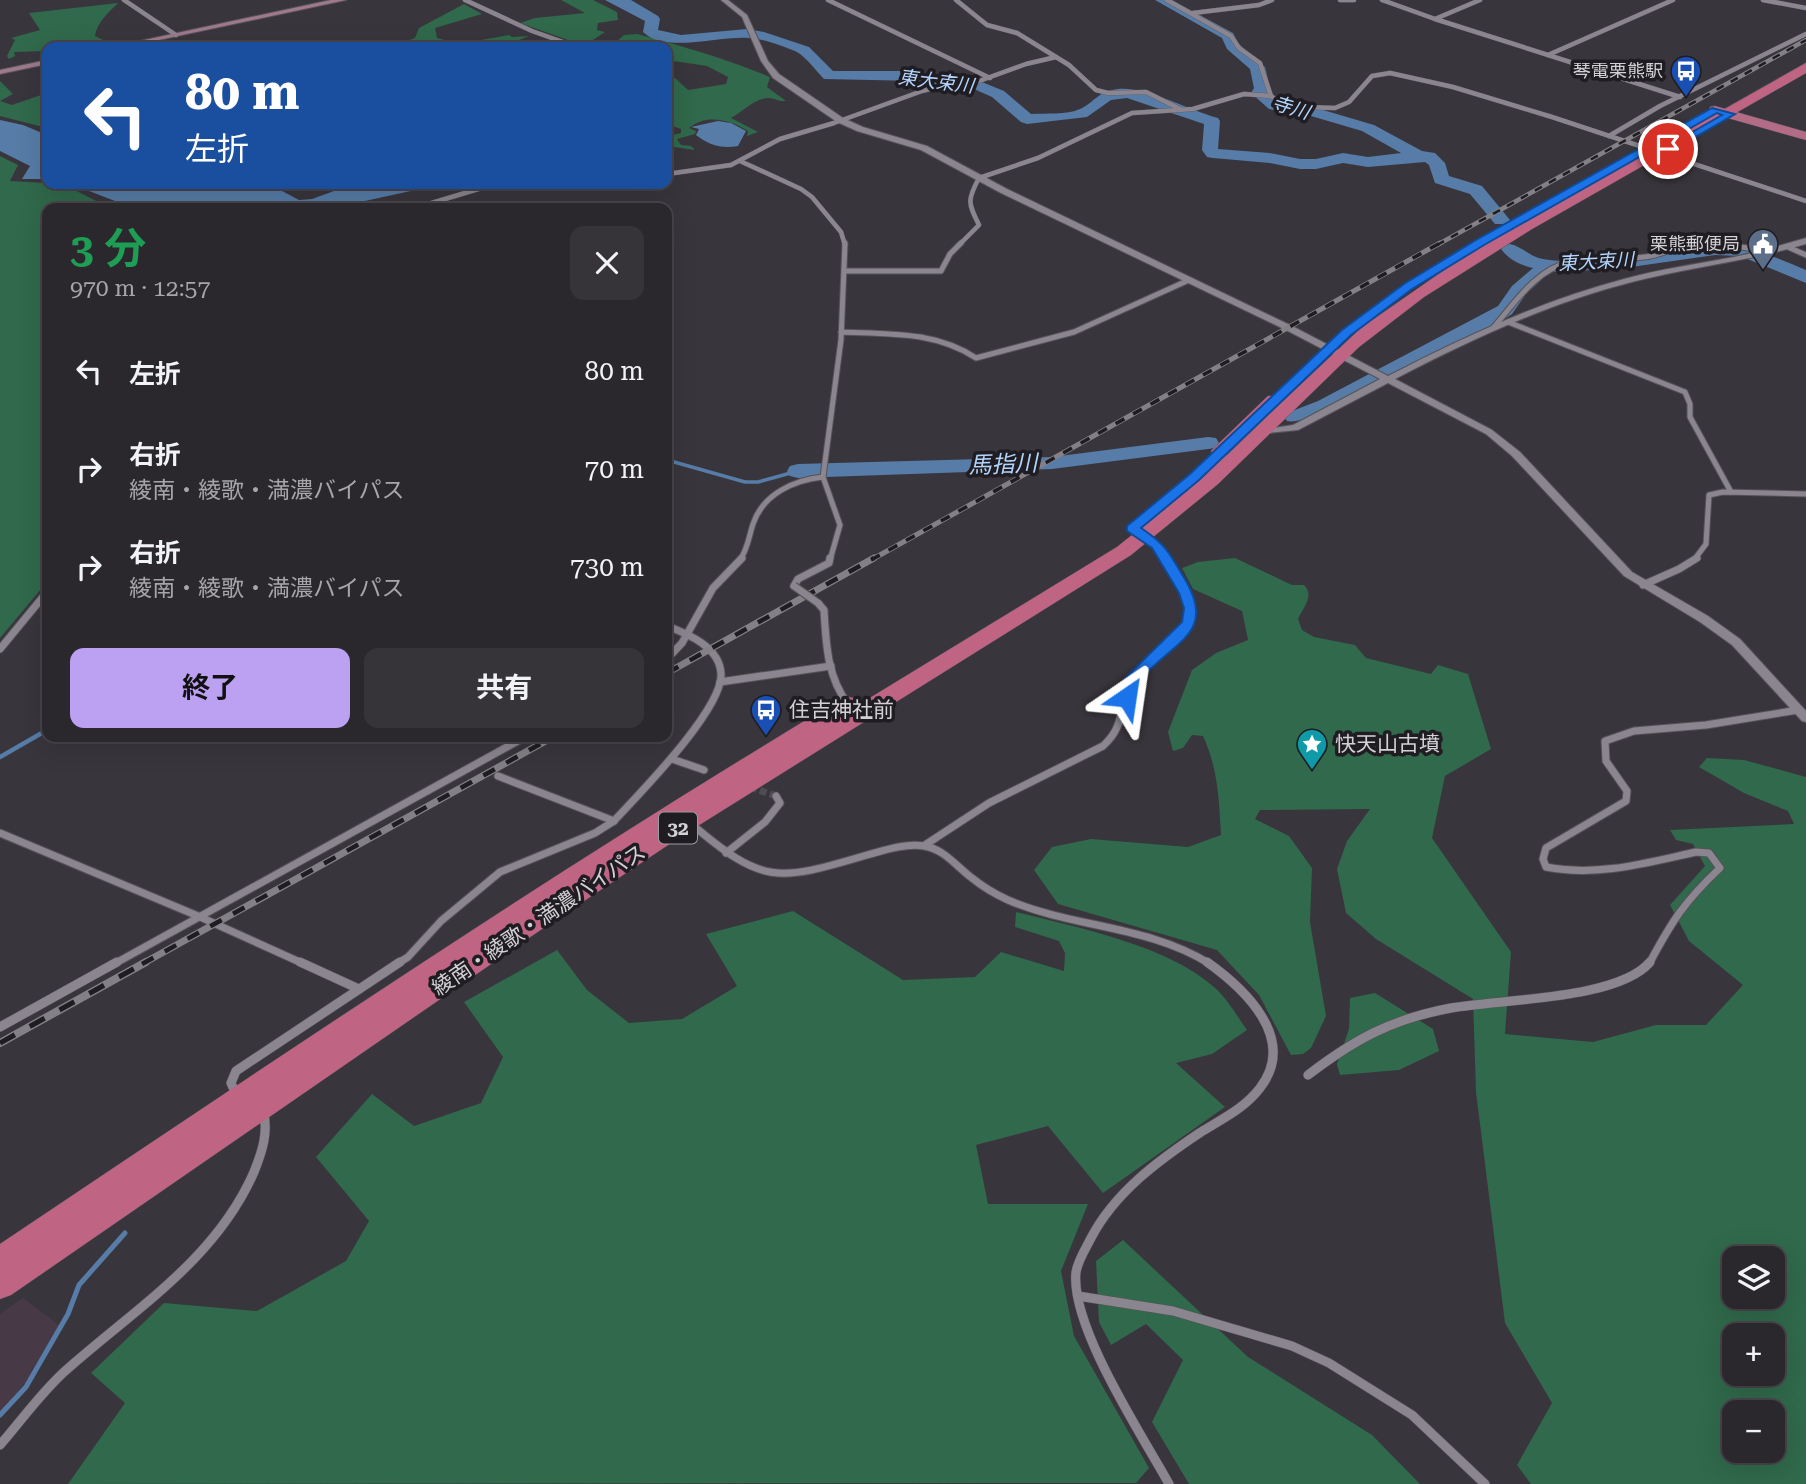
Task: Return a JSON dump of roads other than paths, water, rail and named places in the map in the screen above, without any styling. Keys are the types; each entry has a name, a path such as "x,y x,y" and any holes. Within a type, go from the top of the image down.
{"highway":[{"name":"綾南・綾歌・満濃バイパス","path":"1723,112 1806,59"},
{"name":"綾南・綾歌・満濃バイパス","path":"0,1261 513,914 1074,583 1138,532 1215,477 1262,432 1335,352 1346,333 1425,276 1806,68"},
{"name":"綾南・綾歌・満濃バイパス","path":"0,1285 527,926 681,816 849,704 1138,532 1195,477 1335,352"}],"main road":[{"path":"141,42 342,0"},
{"path":"0,72 42,63"},
{"path":"1723,112 1806,135"}],"street":[{"path":"124,0 176,35"},
{"path":"465,0 531,32 562,42"},
{"path":"724,0 742,11 765,61 776,76 840,120 860,129 924,148 979,178 1335,352 1489,432 1503,442 1628,574 1704,618 1736,642 1802,714"},
{"path":"828,0 990,78"},
{"path":"956,0 987,25 1017,33 1074,68 1096,90 1108,93 1146,92 1176,109"},
{"path":"1167,0 1231,36 1239,48 1260,63 1271,96"},
{"path":"1190,13 1259,5 1272,0"},
{"path":"1340,0 1354,0"},
{"path":"1382,0 1680,97"},
{"path":"1435,19 1480,0"},
{"path":"1548,55 1673,0"},
{"path":"1763,0 1806,8"},
{"path":"1609,136 1806,34"},
{"path":"672,173 720,168 740,161 759,148 780,139 934,87 973,84 1056,57"},
{"path":"846,271 941,271 950,254 979,225 969,205 973,188 979,178 1038,158 1132,113 1193,109 1233,96 1261,95 1302,107 1335,108 1349,102 1372,76 1390,73 1452,88 1609,136 1806,201"},
{"path":"740,161 801,189 812,197 845,239 846,271 841,332 824,473 840,525 829,563 798,579 794,586 824,610 826,645 831,666 841,696 849,704"},
{"path":"432,203 478,189"},
{"path":"1262,432 1295,428 1383,377 1566,299 1629,279 1757,254 1806,241"},
{"path":"1493,328 1511,311 1522,294 1558,266 1661,255 1679,246 1696,244 1770,251"},
{"path":"1788,247 1806,255"},
{"path":"841,332 935,338 967,351 976,358 1074,332 1189,280"},
{"path":"1508,322 1685,392 1690,404 1690,417 1731,492"},
{"path":"672,654 690,634 714,586 732,572 744,553 755,518 772,496 824,473"},
{"path":"1643,585 1685,566 1700,555 1706,546 1706,505 1709,495 1731,492 1806,494"},
{"path":"681,816 726,853 750,868 781,875 803,872 884,851 925,845 946,829 1000,798 1103,746 1116,734 1130,681 1189,624 1191,608 1186,593 1158,545 1138,532"},
{"path":"0,649 42,598"},
{"path":"239,1099 231,1083 236,1071 408,957 441,920 500,872 595,833 614,821 672,759 719,689 721,675 709,649 690,634 672,628"},
{"path":"720,682 831,666"},
{"path":"1308,1075 1346,1046 1387,1025 1451,1008 1566,996 1629,978 1649,965 1674,918 1690,896 1720,869 1709,853 1696,852 1616,869 1579,873 1546,867 1543,859 1546,848 1626,801 1627,791 1606,762 1603,749 1605,741 1634,731 1802,714"},
{"path":"0,1027 517,742"},
{"path":"672,759 704,770"},
{"path":"498,776 614,821"},
{"path":"726,853 765,822 780,803 776,796"},
{"path":"0,833 198,916 359,989"},
{"path":"925,845 940,851 988,890 1015,903 1143,935 1191,953 1222,972 1254,1001 1269,1031 1273,1059 1263,1084 1244,1106 1190,1139 1113,1203 1101,1219 1076,1272 1079,1308 1098,1353 1169,1484"},
{"path":"0,1444 62,1374 162,1292 205,1249 227,1221 253,1176 262,1150 267,1122 262,1107"},
{"path":"1078,1296 1173,1311 1292,1346 1329,1363 1412,1415 1485,1484"}],"water":[{"path":"0,120 42,133 42,179 22,179 30,166 0,151"},
{"path":"718,121 731,123 746,131 738,146 711,144 696,135 699,129 691,127"},
{"path":"84,189 278,189 299,200 312,199 335,189 420,189 356,203 115,201"}],"waterway":[{"name":"東大束川","path":"612,0 626,3 653,19 650,32 653,33 681,39 747,33 764,36 804,50 829,76 918,76 946,83 977,85 998,94 1027,119 1081,114 1107,96 1127,94 1145,97 1188,115 1212,121 1210,150 1213,153 1270,158 1300,164 1316,164 1343,158 1368,162 1418,156"},
{"name":"東大束川","path":"620,2 626,0"},
{"name":"寺川","path":"1162,0 1228,36 1232,46 1257,67 1262,88 1259,93 1275,106 1313,112 1368,128 1418,156"},
{"name":"東大束川","path":"1418,156 1429,157 1437,163 1441,179 1476,190 1501,220"},
{"name":"東大束川","path":"1510,249 1526,261 1547,265"},
{"name":"東大束川","path":"1547,265 1582,267 1686,253 1736,250 1806,277"},
{"name":"馬指川","path":"1294,417 1325,405 1496,316 1505,310 1519,290 1547,265"},
{"name":"馬指川","path":"798,471 1052,463 1208,443"},
{"path":"672,461 745,482 758,482 798,471"},
{"path":"0,757 42,733"},
{"path":"0,1415 26,1387 68,1314 79,1285 125,1233"}],"tunnel":[{"path":"750,787 776,796"}],"railway":[{"path":"1437,245 1806,40"},
{"path":"871,560 1440,243"},
{"path":"672,670 874,558"},
{"path":"142,964 544,742"},
{"path":"0,1043 146,962"}],"place":[{"name":"琴電栗熊駅","path":"1686,98"},
{"name":"栗熊郵便局","path":"1763,271"},
{"name":"住吉神社前","path":"766,737"},
{"name":"快天山古墳","path":"1312,771"}]}
